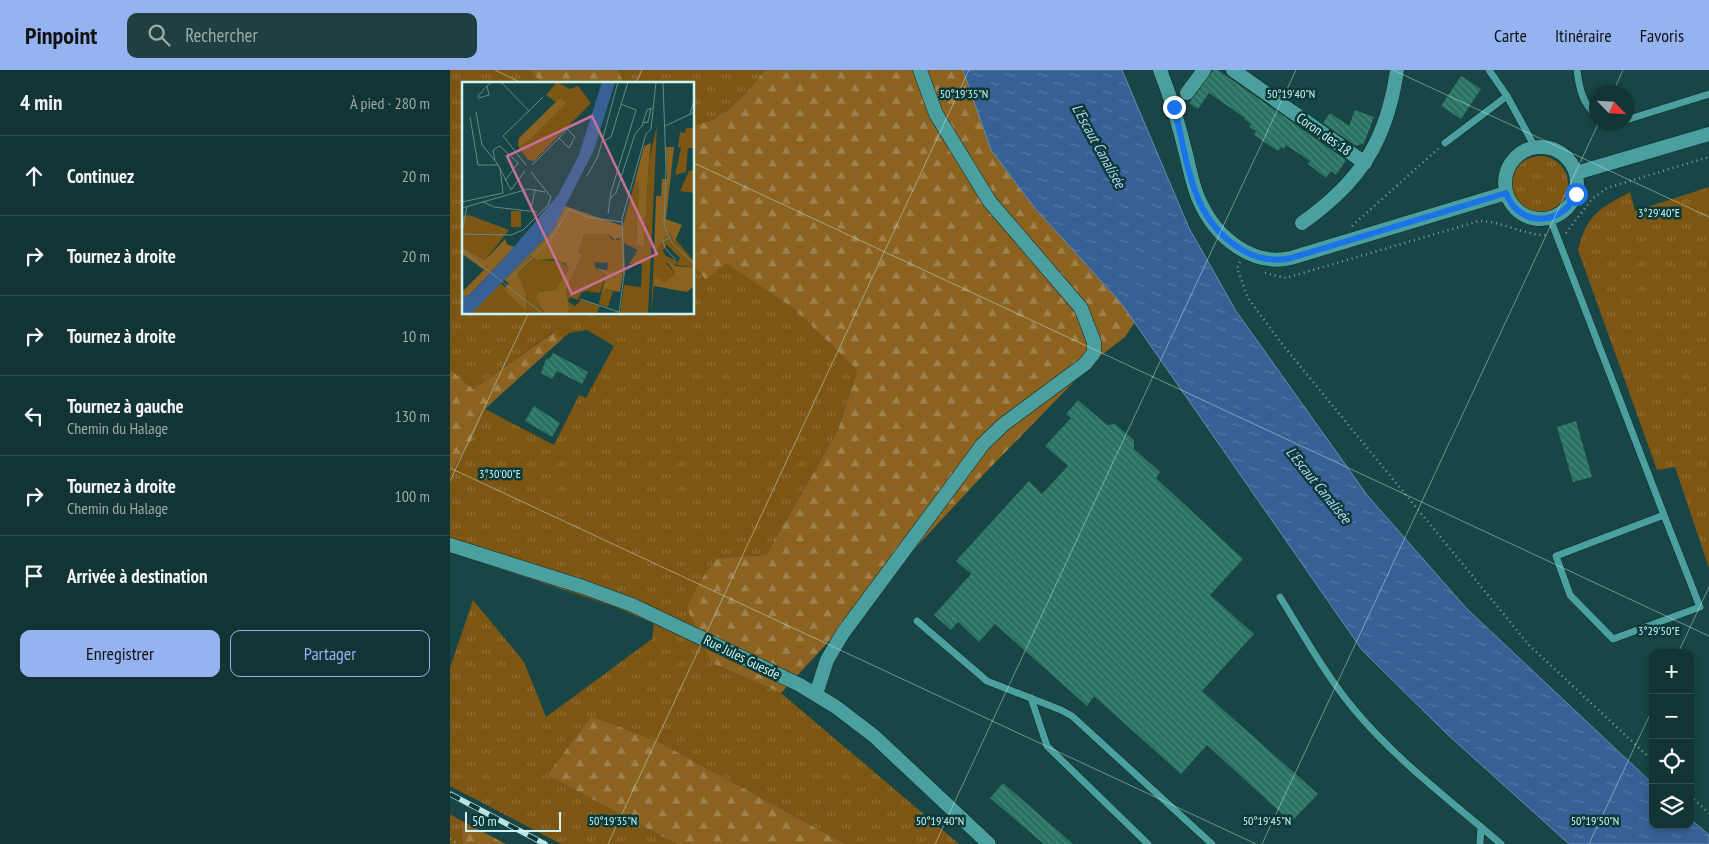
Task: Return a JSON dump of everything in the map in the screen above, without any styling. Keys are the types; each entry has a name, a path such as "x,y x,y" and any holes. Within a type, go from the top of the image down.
{"street":[{"path":"816,694 827,660 843,633 974,454 1004,424 1085,364 1092,357 1095,348 1087,321 1072,295 990,202 936,114 920,70"},
{"path":"1160,70 1174,107 1200,202 1218,228 1244,251 1263,259 1276,261 1340,244 1506,193"},
{"path":"1187,93 1204,70"},
{"name":"Coron des 18","path":"1233,70 1365,163"},
{"path":"1302,223 1336,197 1365,163 1384,127 1398,70"},
{"path":"1576,173 1709,134"},
{"path":"1535,147 1545,147 1558,151 1569,160 1576,173 1577,189 1574,199 1564,211 1550,218 1535,219 1520,214 1510,202 1506,193 1505,178 1510,163 1521,152 1535,147"},
{"name":"Rue Jules Guesde","path":"450,545 583,587 632,605 686,629 816,694 874,736 989,844"}],"lane":[{"path":"1488,70 1507,96 1535,147"},
{"path":"1578,70 1579,90 1589,106"},
{"path":"1634,117 1709,94"},
{"path":"1444,143 1507,96"},
{"path":"1550,218 1700,607 1613,639 1570,595 1556,556 1664,514"},
{"path":"1280,597 1330,678 1353,708 1392,749 1501,844"},
{"path":"917,621 982,678 1072,716 1212,844"},
{"path":"1031,698 1047,746 1148,844"},
{"path":"1480,844 1481,827"}],"path":[{"path":"1340,244 1353,225 1444,143"},
{"path":"1260,270 1274,276 1286,278 1480,221 1493,221 1518,231 1542,236 1557,235 1569,231 1581,211 1592,199 1607,188 1709,157"},
{"path":"1244,251 1237,268 1248,298 1282,344 1528,645 1649,757"},
{"path":"1694,800 1709,813"},
{"path":"450,839 458,844"}],"green space":[{"path":"450,70 529,70 541,82 462,82 462,315 695,315 695,267 706,280 726,262 793,308 857,370 838,430 766,555 717,558 712,663 781,693 959,844 845,844 657,741 591,716 547,775 676,844 561,844 450,786 450,668 473,600 524,662 546,717 652,639 654,624 615,607 450,552 450,472 472,441 485,409 554,445 579,395 586,398 614,346 587,330 569,333 561,340 553,332 473,389 450,369"},
{"path":"529,70 618,70 623,82 541,82"},
{"path":"618,70 765,70 743,96 726,111 716,118 695,125 695,82 623,82"},
{"path":"765,70 963,70 991,150 1034,207 1121,303 1135,322 1125,337 1095,360 984,474 781,693 712,663 687,608 700,581 717,558 766,555 838,430 857,370 793,308 726,263 706,280 695,267 695,125 716,118 743,96"},
{"path":"1540,156 1551,158 1560,164 1566,173 1568,184 1566,195 1560,204 1551,210 1540,212 1529,210 1520,204 1514,195 1512,184 1514,173 1520,164 1529,158"},
{"path":"1709,187 1709,568 1675,467 1657,470 1578,250 1590,220 1602,208 1630,192 1635,211"},
{"path":"554,332 561,340 485,409 472,441 450,472 450,369 473,389"},
{"path":"591,716 657,741 845,844 676,844 547,775"},
{"path":"450,814 460,820 463,844 450,844"},
{"path":"460,820 506,844 463,844"}],"water":[{"name":"L'Escaut Canalisée","path":"963,70 1122,70 1189,228 1236,311 1367,495 1467,609 1649,780 1649,829 1694,829 1694,822 1709,835 1709,844 1569,844 1447,734 1362,650 1121,303 1034,207 991,150"}],"building":[{"path":"1213,70 1218,70 1346,160 1336,175 1331,171 1326,178 1308,164 1310,161 1286,145 1284,149 1281,147 1278,151 1254,135 1256,131 1249,127 1251,124 1245,118 1209,93 1198,109 1189,103"},
{"path":"1461,76 1481,89 1461,119 1441,106"},
{"path":"1355,110 1374,117 1364,143 1356,146 1323,123 1330,113 1349,126"},
{"path":"553,353 588,372 582,384 557,371 552,379 541,373 546,359 550,358"},
{"path":"1078,400 1107,425 1115,424 1134,440 1134,449 1160,472 1156,478 1243,559 1210,595 1254,634 1202,691 1318,794 1291,822 1207,745 1181,774 1094,696 1087,706 995,624 979,642 958,622 951,630 934,615 971,574 956,561 1029,481 1042,494 1068,466 1045,446 1071,418 1066,414"},
{"path":"534,406 560,423 552,437 525,421"},
{"path":"1576,421 1592,477 1573,482 1557,427"},
{"path":"1003,783 1073,844 1044,844 990,798"}],"railway":[{"path":"450,794 545,844"}],"route":[{"path":"1174,107 1197,193 1208,216 1230,241 1244,251 1263,259 1276,261 1291,258 1506,193 1513,207 1520,214 1535,219 1550,218 1564,211 1576,194"}]}
